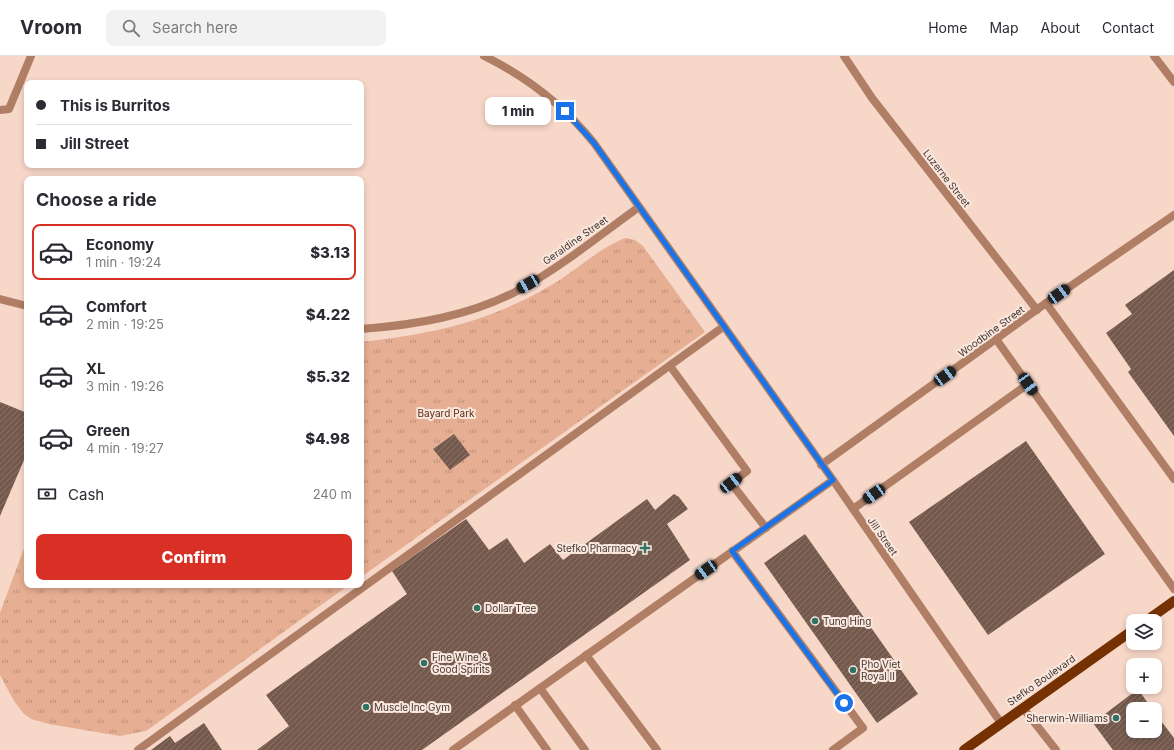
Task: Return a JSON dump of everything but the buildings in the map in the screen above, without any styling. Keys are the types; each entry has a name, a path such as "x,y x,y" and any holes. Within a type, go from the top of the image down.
{"main road":[{"path":"1156,614 1174,601"},
{"name":"Stefko Boulevard","path":"964,750 1126,635"}],"street":[{"path":"0,110 9,109 31,56"},
{"name":"Jill Street","path":"484,56 522,77 572,118 594,143 723,327 833,480 1001,723"},
{"name":"Luzerne Street","path":"844,56 872,98 1038,310"},
{"path":"1154,56 1174,82"},
{"name":"Geraldine Street","path":"364,329 436,320 501,298 538,278 639,207"},
{"name":"Woodbine Street","path":"821,465 1046,303 1174,215"},
{"path":"0,299 24,305"},
{"path":"1046,303 1174,479"},
{"path":"364,587 723,327"},
{"path":"996,339 1174,589"},
{"path":"670,366 747,471 731,483 766,528"},
{"path":"853,509 1028,384"},
{"path":"453,750 833,480"},
{"path":"732,551 863,728 833,750"},
{"path":"138,750 362,588"},
{"path":"586,655 657,750"},
{"path":"540,688 584,750"},
{"path":"515,705 547,750"},
{"path":"1023,708 1056,750"}],"green space":[{"name":"Bayard Park","path":"625,238 635,240 643,246 705,332 364,575 364,342 435,331 502,310 548,287 605,248"},
{"path":"24,548 24,588 345,588 146,731 120,736 49,724 31,719 23,713 14,701 0,675 0,613"}],"place":[{"name":"Stefko Pharmacy","path":"645,548"},
{"name":"Dollar Tree","path":"477,608"},
{"name":"Tung Hing","path":"815,621"},
{"name":"Fine Wine & Good Spirits","path":"424,663"},
{"name":"Pho Viet Royal II","path":"853,670"},
{"name":"Muscle Inc Gym","path":"366,707"},
{"name":"Sherwin-Williams","path":"1116,718"}],"route":[{"path":"565,111 584,130 594,143 723,327 833,480 732,551 844,703"}]}
